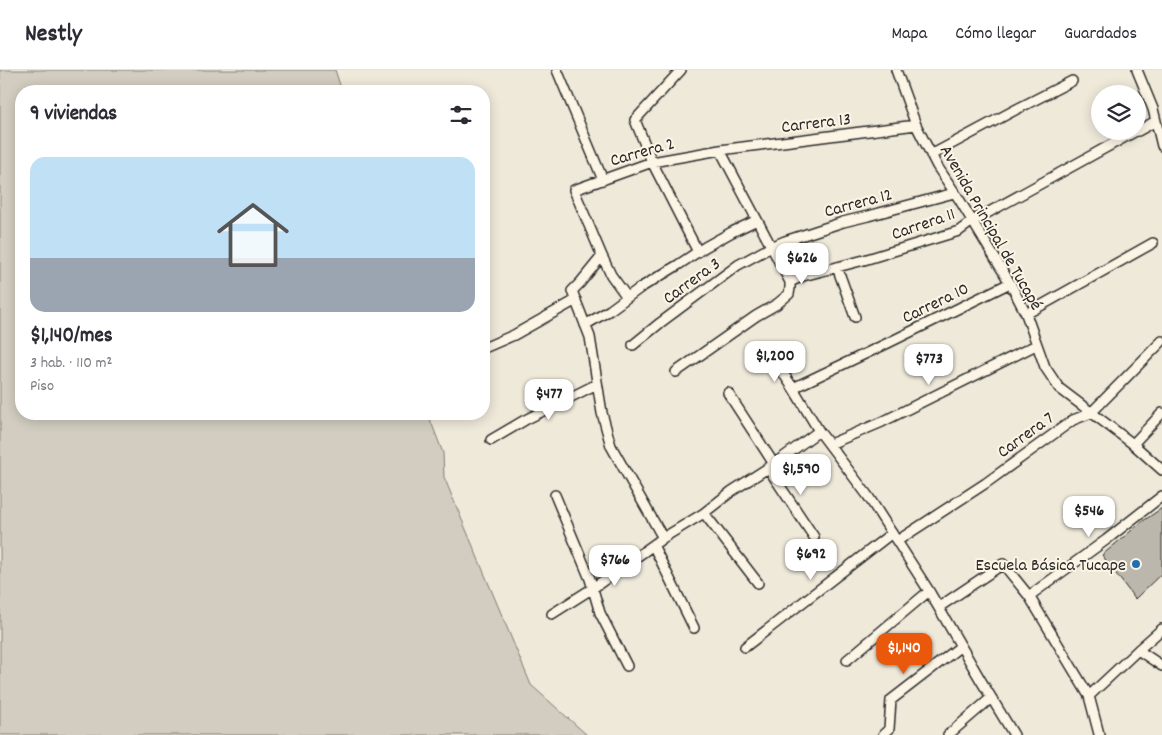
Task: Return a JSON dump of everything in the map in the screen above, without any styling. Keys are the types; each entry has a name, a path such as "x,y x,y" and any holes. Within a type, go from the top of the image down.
{"street":[{"path":"557,70 603,180"},
{"path":"681,70 635,120 652,162 698,252"},
{"name":"Avenida Principal de Tucapé","path":"896,70 916,126 937,166 1010,283 1026,314 1045,367 1059,388 1133,444 1162,470"},
{"path":"1137,70 1159,126 1162,146"},
{"path":"931,155 1072,81"},
{"name":"Carrera 13","path":"720,150 916,126"},
{"name":"Carrera 11","path":"1146,129 1159,126"},
{"name":"Carrera 11","path":"790,282 803,276 864,260 958,231 1121,140"},
{"path":"676,372 756,316 777,304 788,294 790,288 790,282 720,150"},
{"name":"Carrera 2","path":"602,256 574,190 652,162 720,150"},
{"name":"Carrera 12","path":"771,247 843,222 954,193"},
{"path":"585,325 698,252 757,220"},
{"path":"1026,314 1153,243"},
{"name":"Carrera 3","path":"632,344 738,266 771,247"},
{"path":"627,297 615,281 602,256 572,291 590,337 602,413 610,446 663,538"},
{"path":"838,267 855,317"},
{"name":"Carrera 10","path":"793,388 1010,283"},
{"path":"490,345 514,335 576,300"},
{"name":"Carrera 7","path":"746,647 894,537 986,482 1073,420 1091,413 1162,342"},
{"path":"830,444 882,422 1036,345"},
{"path":"777,364 819,431 868,496 929,591 1014,735"},
{"path":"491,440 597,384"},
{"path":"728,393 814,537"},
{"path":"1133,444 1162,413"},
{"path":"552,614 704,512 819,431"},
{"path":"555,495 593,588 600,613 627,666"},
{"path":"1029,596 1106,540 1162,496"},
{"path":"704,512 758,583"},
{"path":"653,545 694,628"},
{"path":"939,607 1003,564 1029,596 1089,696 1099,735"},
{"path":"847,660 929,591"},
{"path":"1089,696 1162,628"},
{"path":"882,735 889,729 891,700 961,646"},
{"path":"1138,650 1162,666"},
{"path":"948,735 991,698"}],"shaded area":[{"path":"0,70 335,70 340,85 15,85 15,420 430,420 443,453 444,477 531,685 587,735 0,735"}],"building":[{"name":"Escuela Básica Tucape","path":"1162,508 1162,573 1135,599 1102,555"}],"place":[{"name":"Escuela Básica Tucape","path":"1136,564"}]}
